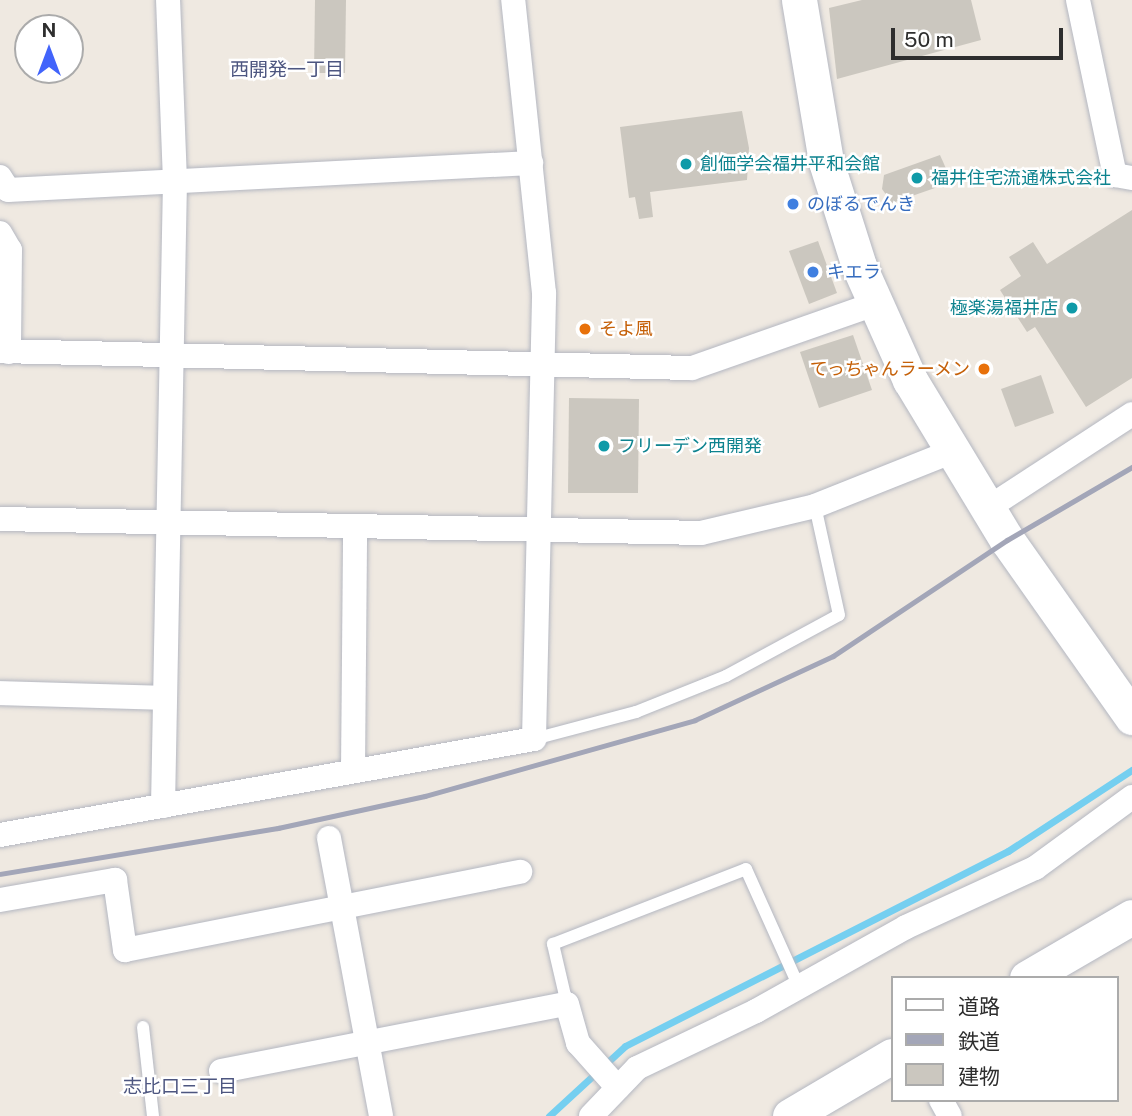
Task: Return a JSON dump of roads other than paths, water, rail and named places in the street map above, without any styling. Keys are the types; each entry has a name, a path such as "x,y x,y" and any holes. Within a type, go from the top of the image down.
{"street":[{"path":"163,806 175,181 168,0"},
{"path":"0,835 534,739 544,293 513,0"},
{"path":"799,0 826,162 875,304 910,380 951,452 1132,717"},
{"path":"1078,0 1115,175 1132,178"},
{"path":"0,177 8,190 531,163"},
{"path":"0,233 10,250 4,351 173,358 692,368 875,304"},
{"path":"988,508 1132,414"},
{"path":"0,519 539,532 701,533 815,506 951,452"},
{"path":"353,771 355,526"},
{"path":"0,693 165,698"},
{"path":"591,1116 637,1068 799,987 906,927 1035,868 1132,797"},
{"path":"330,838 381,1116"},
{"path":"0,900 115,880 125,950 520,872"},
{"path":"1030,976 1132,917"},
{"path":"221,1070 368,1046 566,1004 578,1043 618,1088"},
{"path":"790,1116 890,1057"}],"lane":[{"path":"534,739 636,712 726,676 839,615 815,506"},
{"path":"566,1004 553,944 746,869 799,987"},
{"path":"143,1027 153,1116"}],"waterway":[{"path":"549,1116 625,1046 1008,851 1132,770"}],"railway":[{"path":"0,874 278,828 425,796 695,720 833,656 1007,540 1132,467"}],"place":[{"name":"創価学会福井平和会館","path":"686,164"},
{"name":"福井住宅流通株式会社","path":"917,178"},
{"name":"のぼるでんき","path":"793,204"},
{"name":"キエラ","path":"813,272"},
{"name":"極楽湯福井店","path":"1072,308"},
{"name":"そよ風","path":"585,329"},
{"name":"てっちゃんラーメン","path":"984,369"},
{"name":"フリーデン西開発","path":"604,446"}],"district":[{"name":"西開発一丁目","path":"287,70"},
{"name":"志比口三丁目","path":"180,1087"}]}
